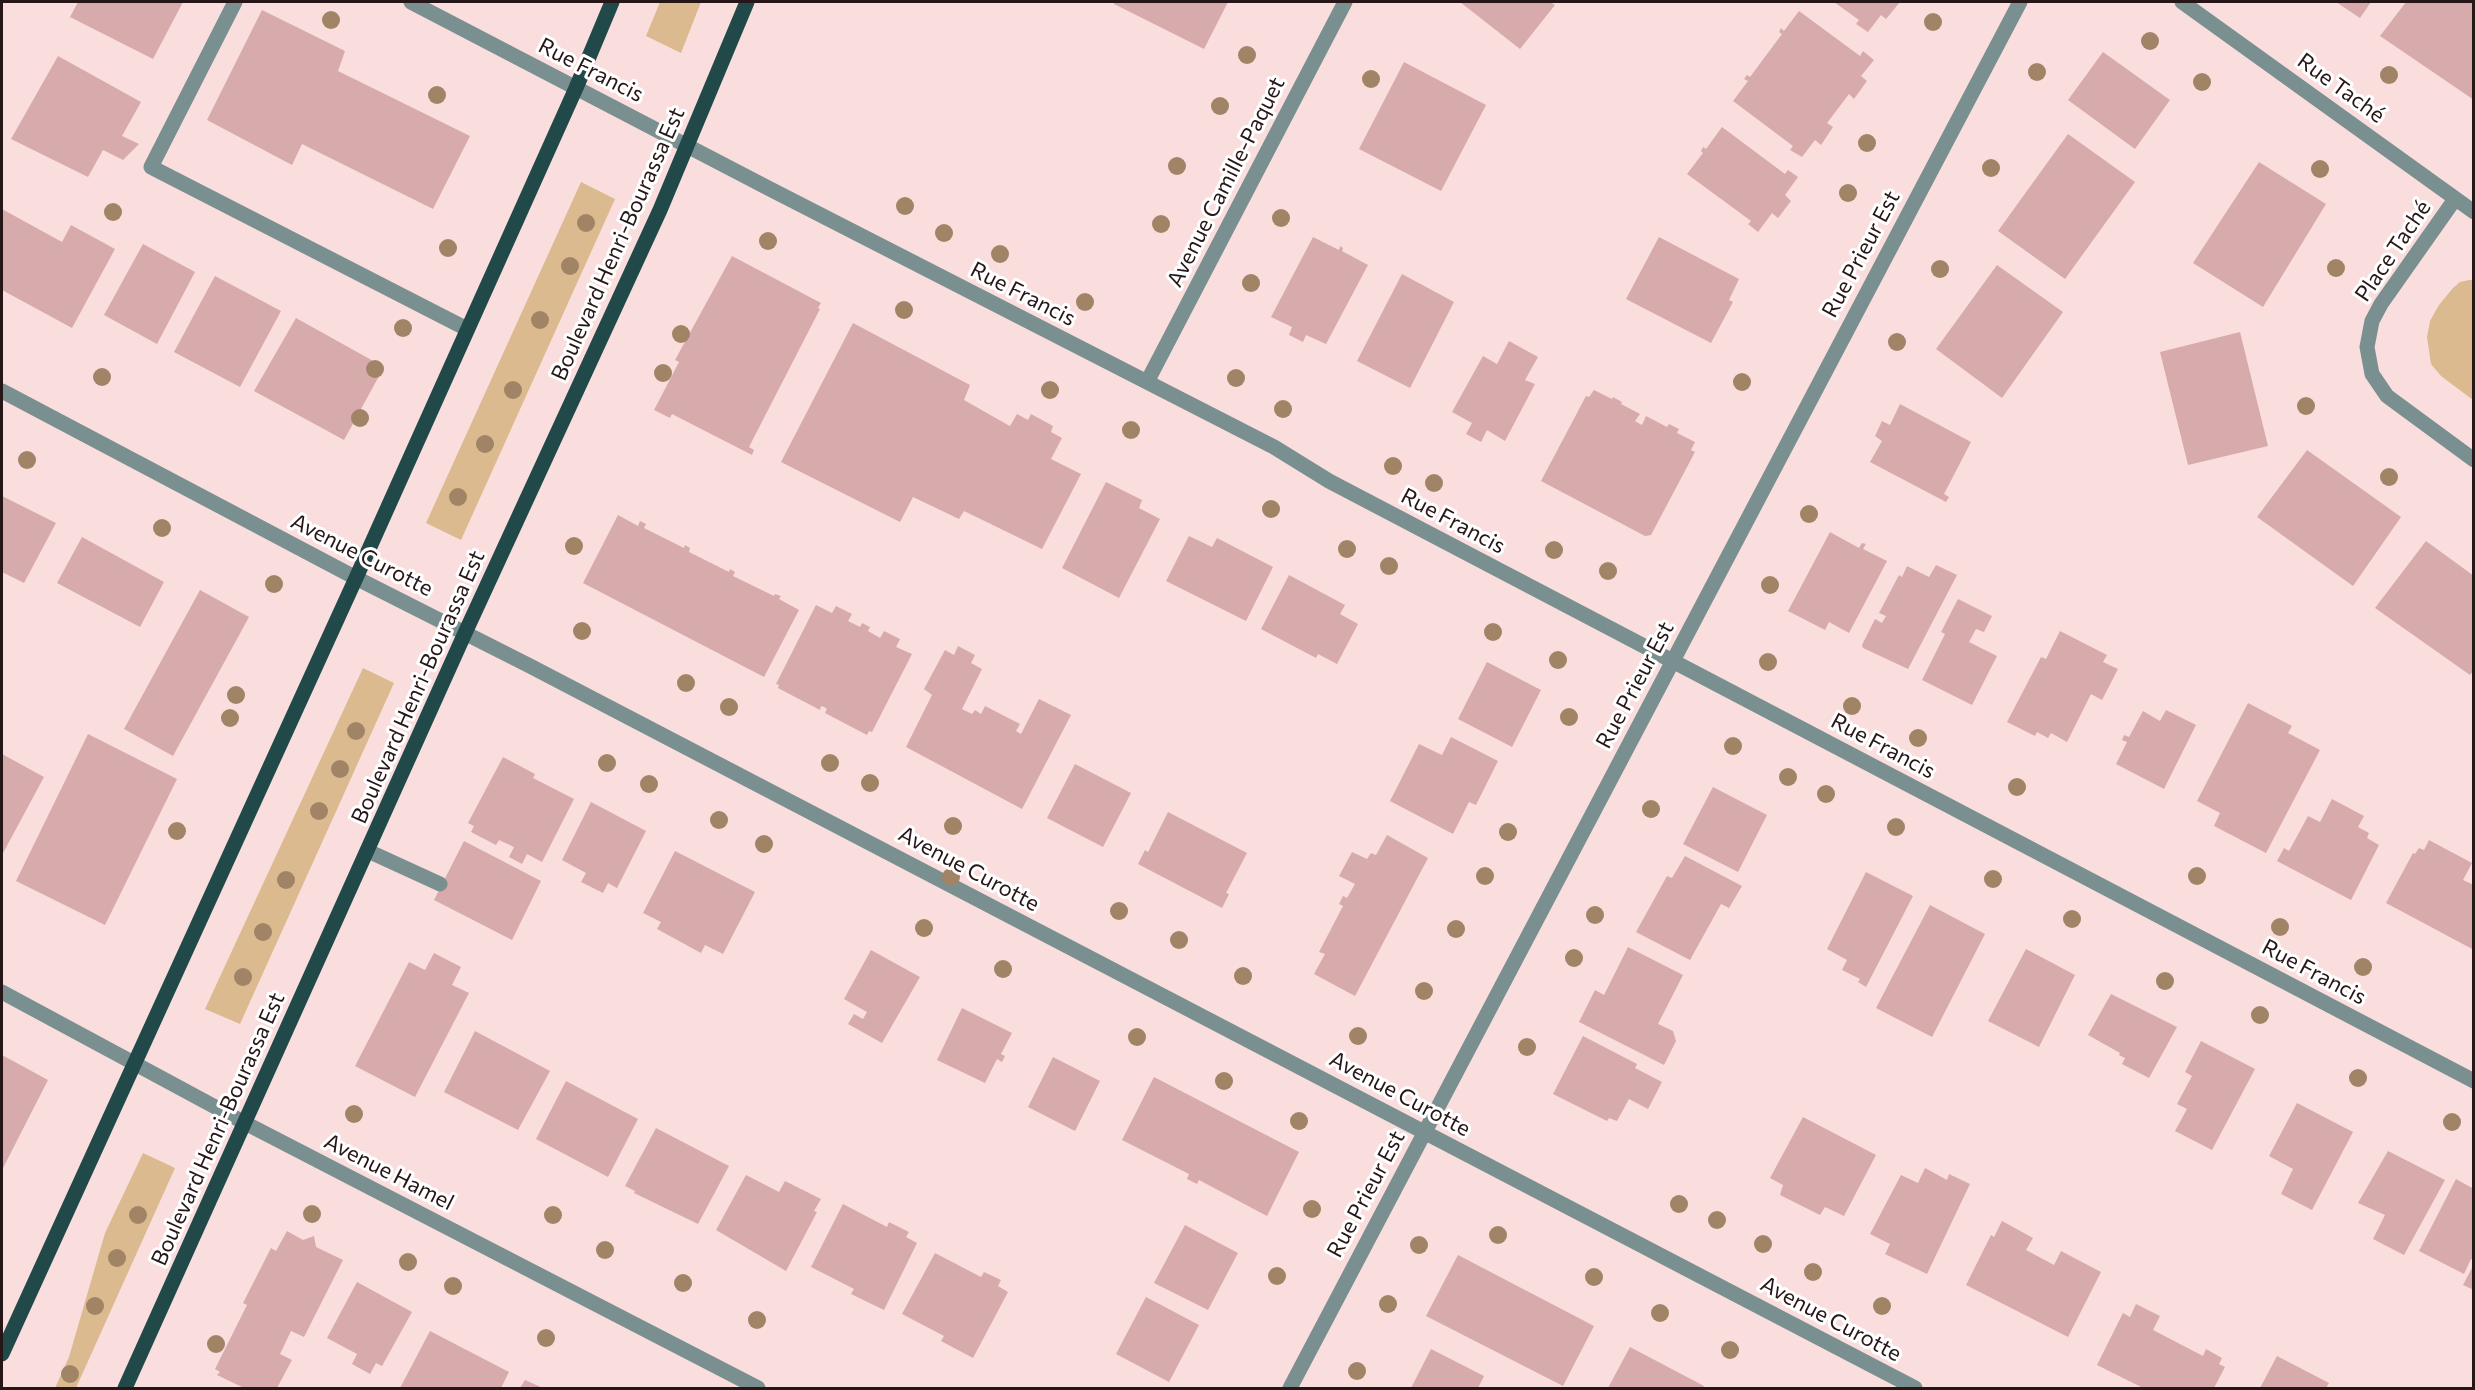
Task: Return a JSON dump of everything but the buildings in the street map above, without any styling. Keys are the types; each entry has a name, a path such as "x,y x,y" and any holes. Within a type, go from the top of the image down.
{"main road":[{"path":"2,1354 356,578 576,88 612,2"},
{"name":"Boulevard Henri-Bourassa Est","path":"125,1389 465,633 688,146 747,2"}],"street":[{"path":"235,2 152,166 467,329"},
{"name":"Rue Francis","path":"411,2 1274,447 1329,481 2474,1081"},
{"name":"Avenue Camille-Paquet","path":"1147,382 1346,2"},
{"name":"Rue Prieur Est","path":"1290,1389 2020,2"},
{"name":"Rue Taché","path":"2182,2 2474,212"},
{"name":"Place Taché","path":"2455,199 2381,304 2372,321 2367,347 2372,374 2387,396 2474,460"},
{"name":"Avenue Curotte","path":"2,391 356,578 1916,1389"},
{"path":"368,851 440,884"},
{"name":"Avenue Hamel","path":"2,992 245,1123 758,1389"}],"shaded area":[{"path":"660,2 701,2 681,53 646,36"},
{"path":"581,182 615,199 461,540 426,523"},
{"path":"2474,280 2473,400 2441,376 2431,364 2427,337 2430,321 2439,305 2460,282"},
{"path":"363,668 394,683 240,1024 205,1009"},
{"path":"143,1153 175,1168 76,1388 55,1388 69,1357 105,1233"}]}
